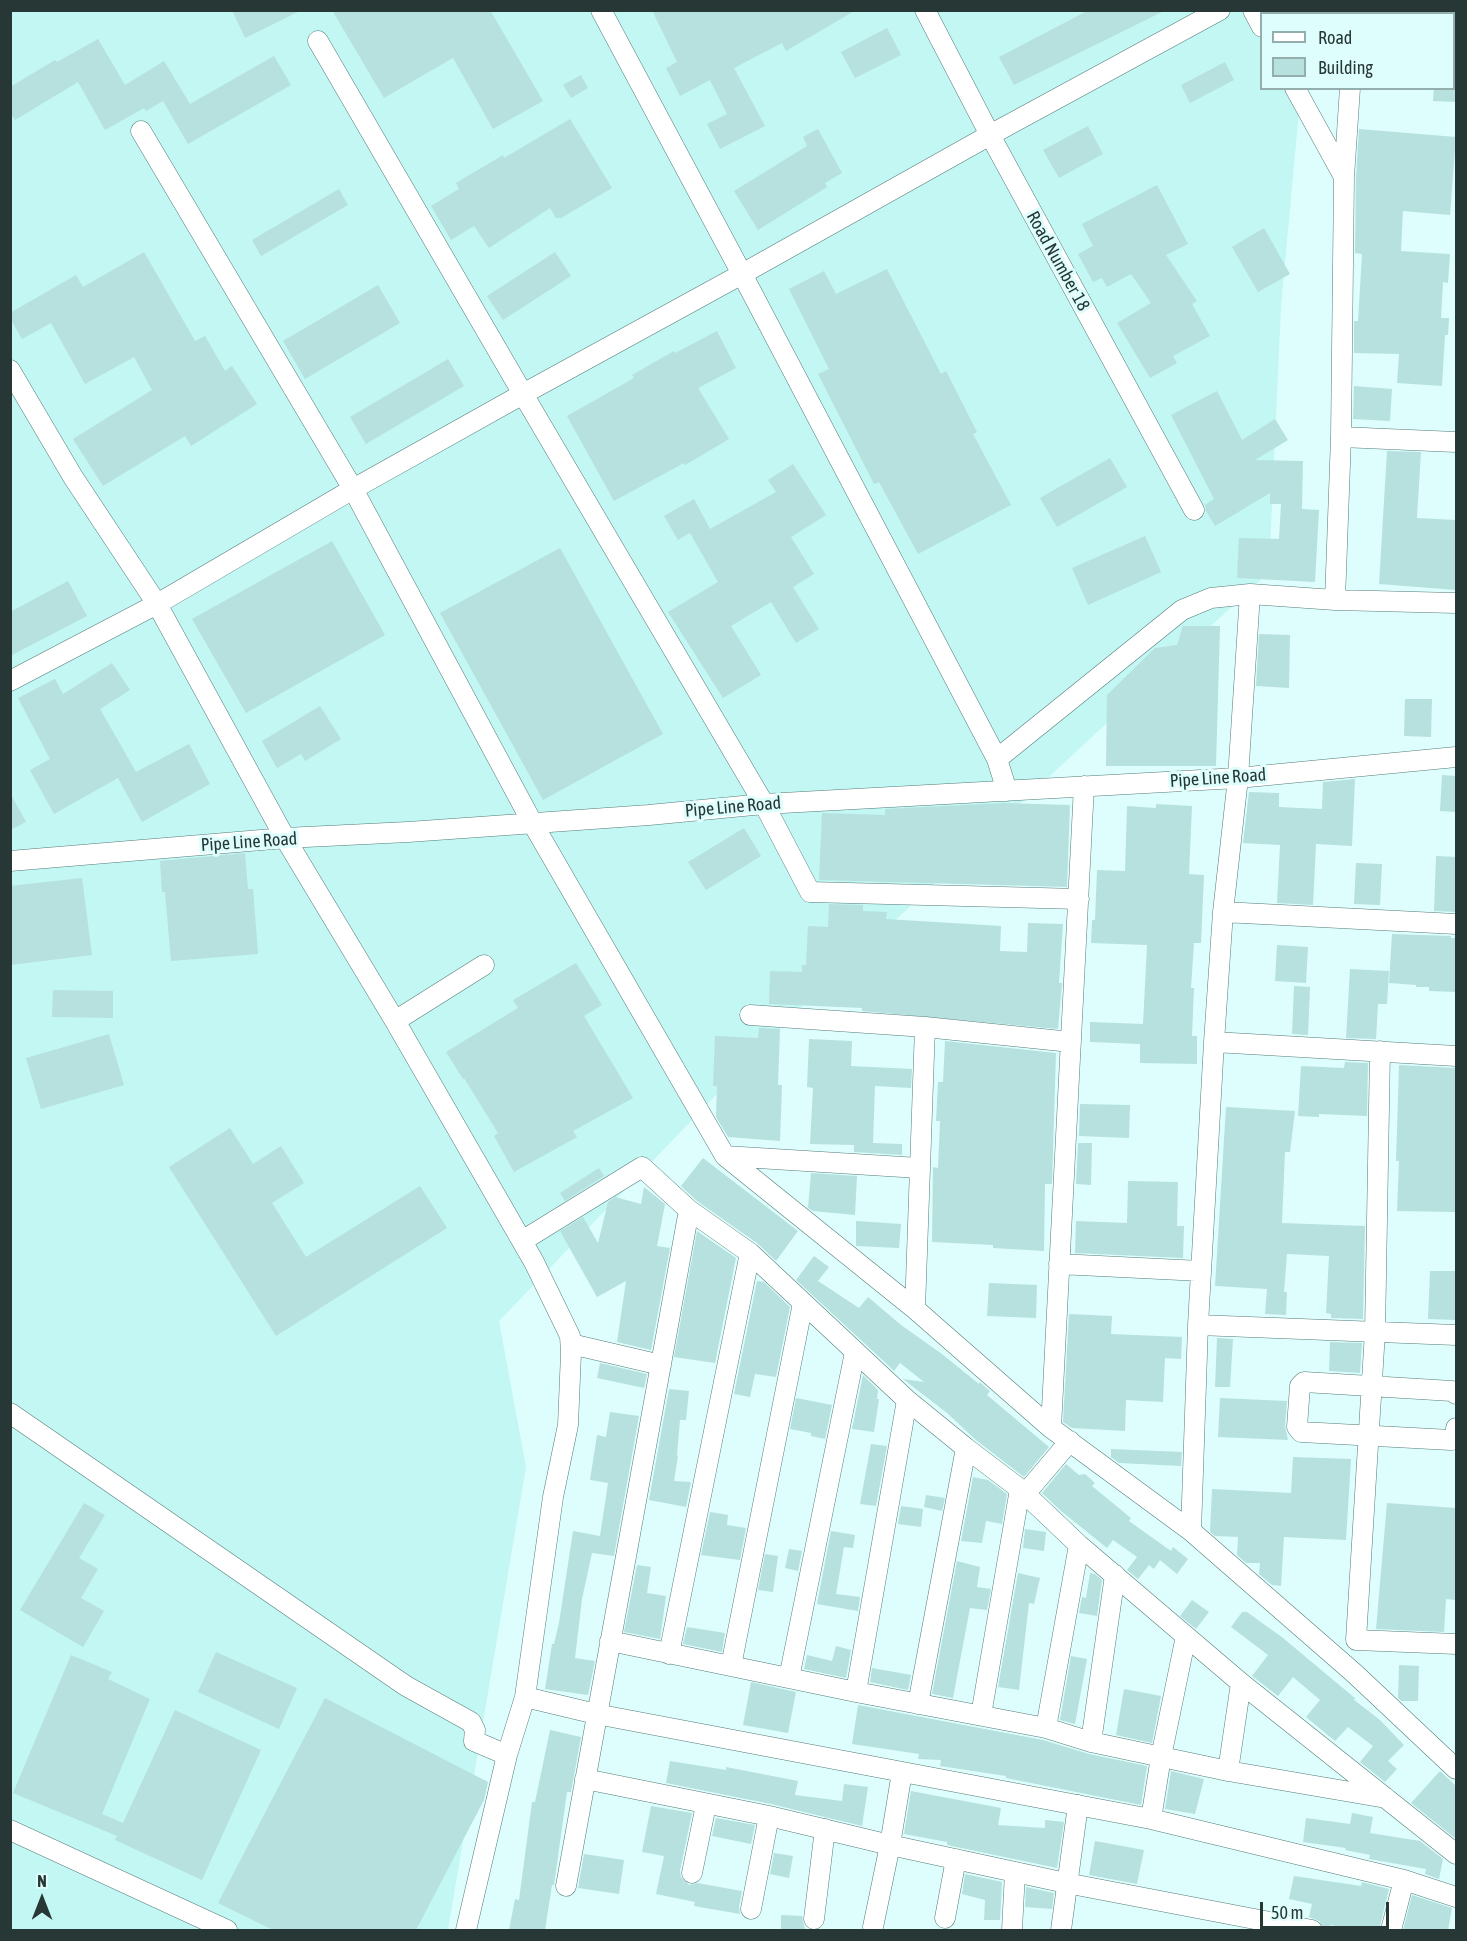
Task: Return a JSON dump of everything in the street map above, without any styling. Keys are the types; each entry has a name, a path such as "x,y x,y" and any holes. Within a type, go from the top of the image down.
{"street":[{"path":"601,10 997,759 1007,791"},
{"name":"Road Number 18","path":"925,10 990,135 1194,510"},
{"path":"10,681 157,604 353,489 523,394 1220,10"},
{"path":"318,41 764,804 810,892 1079,899"},
{"path":"1296,90 1344,177"},
{"path":"1335,600 1341,437 1344,177 1350,90"},
{"path":"141,131 353,489 533,824 725,1156 915,1309 1051,1428 1191,1531 1354,1673 1456,1769"},
{"path":"10,370 16,389 157,604 285,838 395,1021 522,1241 570,1336 571,1385 568,1425 553,1497 525,1697 507,1755 466,1930"},
{"path":"1341,437 1456,442"},
{"path":"997,759 1182,610 1211,598 1250,594 1335,600 1456,603"},
{"path":"1191,1531 1198,1325 1214,1042 1223,912 1238,778 1250,594"},
{"name":"Pipe Line Road","path":"10,861 285,838 533,824 764,804 1238,778 1456,757"},
{"path":"1051,1428 1084,786"},
{"path":"1223,912 1456,924"},
{"path":"395,1021 484,965"},
{"path":"750,1016 925,1027 1071,1042"},
{"path":"915,1309 925,1027"},
{"path":"1214,1042 1456,1056"},
{"path":"1354,1673 1375,1332 1380,1051"},
{"path":"725,1156 919,1168"},
{"path":"522,1241 642,1167 689,1210 750,1253 907,1400 1022,1491 1079,1545 1241,1683 1456,1854"},
{"path":"566,1886 689,1210"},
{"path":"669,1654 750,1253"},
{"path":"1059,1264 1201,1271"},
{"path":"731,1666 802,1303"},
{"path":"1198,1325 1456,1335"},
{"path":"571,1344 661,1365"},
{"path":"789,1678 855,1352"},
{"path":"1456,1394 1452,1391 1304,1382 1300,1386 1297,1427 1301,1432 1451,1440 1456,1434 1456,1428"},
{"path":"856,1692 907,1400"},
{"path":"10,1413 406,1686 471,1722 475,1730 474,1741 507,1755"},
{"path":"981,1715 1022,1491 1070,1441"},
{"path":"918,1704 966,1448"},
{"path":"1046,1728 1079,1545"},
{"path":"1091,1742 1114,1575"},
{"path":"1151,1820 1161,1757 1186,1636"},
{"path":"1356,1640 1456,1644"},
{"path":"610,1641 856,1692 1046,1728 1091,1742 1228,1771 1388,1799"},
{"path":"1228,1771 1241,1683"},
{"path":"525,1697 596,1714 1151,1820 1404,1880 1456,1897"},
{"path":"873,1927 902,1772"},
{"path":"585,1779 769,1816 1066,1883 1312,1930"},
{"path":"692,1873 706,1805"},
{"path":"1061,1930 1078,1805"},
{"path":"751,1909 769,1816"},
{"path":"814,1919 825,1829"},
{"path":"10,1830 227,1930"},
{"path":"945,1918 956,1860"},
{"path":"1012,1930 1015,1872"},
{"path":"1391,1930 1404,1880"}],"shaded area":[{"path":"11,11 1308,11 1260,12 1260,90 1301,90 1281,307 1269,572 788,1020 499,1321 526,1467 448,1930 11,1930"}],"building":[{"path":"232,10 302,10 245,38"},
{"path":"332,10 490,10 543,101 493,129 453,58 384,98"},
{"path":"652,10 856,10 786,51 782,43 734,68 765,126 720,149 707,124 727,114 710,80 680,96 666,68 677,62"},
{"path":"1089,10 1166,10 1014,85 999,57"},
{"path":"887,28 901,55 855,78 841,52"},
{"path":"98,39 125,85 164,61 190,104 274,56 291,85 188,144 163,101 146,111 144,108 105,130 78,82 15,120 10,113 10,87 55,60 57,62"},
{"path":"1225,62 1234,80 1190,103 1181,85"},
{"path":"581,75 588,88 571,98 563,85"},
{"path":"1456,88 1456,102 1433,101 1434,90 1455,90"},
{"path":"570,119 612,188 561,218 556,218 550,208 489,248 474,226 451,240 431,206 459,189 456,183"},
{"path":"1088,126 1103,154 1059,178 1043,150"},
{"path":"818,129 842,173 825,183 827,187 758,230 734,191 807,146 803,137"},
{"path":"1359,129 1456,137 1450,215 1403,211 1401,251 1450,254 1448,283 1443,282 1441,318 1449,318 1448,335 1445,335 1442,386 1397,383 1399,354 1354,353 1354,321 1358,321 1362,254 1355,253"},
{"path":"1157,185 1188,244 1166,255 1197,301 1192,304 1210,336 1173,356 1177,363 1150,378 1117,323 1151,303 1131,274 1107,287 1102,278 1093,282 1078,254 1093,246 1082,224"},
{"path":"339,189 348,205 261,256 252,240"},
{"path":"1264,228 1290,274 1258,292 1232,247"},
{"path":"144,252 195,341 205,336 225,371 232,366 257,404 191,446 185,436 103,486 73,439 152,390 134,357 85,384 51,323 22,339 10,318 10,313 76,275 83,287"},
{"path":"555,252 571,276 503,320 487,296"},
{"path":"887,269 941,374 946,371 977,432 973,434 1011,505 918,554 879,482 874,484 818,374 829,369 789,289 824,271 836,294"},
{"path":"378,285 400,323 305,379 283,341"},
{"path":"717,331 736,368 698,388 729,439 685,465 684,463 614,501 567,416 634,378 632,375 674,351 675,353"},
{"path":"448,359 464,386 366,444 350,417"},
{"path":"1354,386 1392,389 1390,421 1353,419"},
{"path":"1217,391 1242,440 1275,419 1288,440 1255,460 1303,461 1302,509 1319,510 1315,582 1237,578 1239,538 1279,539 1281,504 1270,504 1270,493 1215,526 1206,511 1205,505 1214,499 1171,415"},
{"path":"1387,451 1421,452 1417,518 1456,520 1456,590 1379,584"},
{"path":"1110,458 1127,487 1057,527 1040,498"},
{"path":"793,464 826,515 791,537 814,574 793,587 819,629 796,643 771,602 731,626 761,675 723,698 668,612 718,582 690,533 678,540 664,516 694,499 710,529 776,492 768,480"},
{"path":"1145,536 1161,572 1088,605 1072,568"},
{"path":"332,541 385,635 246,713 192,619"},
{"path":"560,548 663,734 543,800 440,613"},
{"path":"68,581 87,616 10,656 10,612"},
{"path":"1183,626 1220,626 1216,766 1106,766 1107,695 1155,648 1177,645"},
{"path":"1259,634 1290,635 1289,688 1256,686"},
{"path":"112,663 130,690 100,709 136,772 189,744 210,784 142,822 118,778 54,814 30,770 50,759 18,698 55,679 63,694"},
{"path":"1405,699 1432,699 1431,737 1404,736"},
{"path":"320,706 341,739 305,761 301,754 277,768 262,741"},
{"path":"1442,775 1456,776 1456,812 1440,811"},
{"path":"1355,779 1352,846 1316,844 1313,905 1277,903 1280,845 1243,843 1249,792 1279,793 1279,807 1322,809 1323,782"},
{"path":"10,793 26,822 10,830"},
{"path":"1004,803 1070,805 1067,887 819,880 822,813 885,815 885,809"},
{"path":"1156,804 1192,806 1189,874 1204,875 1201,943 1194,943 1191,988 1194,988 1192,1036 1197,1036 1197,1064 1140,1063 1140,1044 1090,1042 1090,1022 1143,1024 1147,945 1091,943 1092,920 1095,920 1097,870 1125,871 1127,806 1156,808"},
{"path":"744,828 761,856 706,890 688,862"},
{"path":"245,853 248,889 253,889 258,954 171,961 160,861"},
{"path":"1436,856 1456,857 1456,912 1434,911"},
{"path":"1356,863 1382,864 1380,905 1354,904"},
{"path":"82,878 92,955 10,965 10,886"},
{"path":"829,904 863,905 863,911 887,912 886,919 1001,926 1000,951 1027,952 1028,923 1063,924 1059,983 1062,983 1058,1029 862,1011 862,1008 769,1004 770,971 802,972 802,965 806,965 808,926 828,927"},
{"path":"1392,934 1456,938 1456,992 1429,991 1429,987 1389,983"},
{"path":"1277,945 1308,947 1306,983 1275,981"},
{"path":"576,963 602,1005 584,1016 633,1098 573,1131 577,1137 514,1172 494,1136 498,1133 446,1052 518,1008 513,1000"},
{"path":"1350,969 1389,971 1387,1004 1378,1004 1376,1039 1346,1038"},
{"path":"1294,986 1310,987 1308,1035 1292,1034"},
{"path":"53,990 113,991 113,1018 52,1017"},
{"path":"759,1028 780,1029 778,1085 782,1085 780,1141 728,1137 716,1117 717,1086 713,1086 715,1036 758,1038"},
{"path":"109,1034 124,1085 41,1109 26,1058"},
{"path":"809,1039 852,1041 851,1066 912,1069 911,1088 875,1086 873,1143 902,1144 902,1155 854,1152 854,1145 810,1144 813,1088 807,1087"},
{"path":"945,1041 1056,1053 1052,1184 1045,1184 1044,1251 993,1248 993,1245 932,1242 933,1167 938,1168 940,1121 936,1121 938,1082 943,1082"},
{"path":"1345,1062 1368,1063 1367,1116 1319,1114 1319,1117 1298,1116 1301,1066 1344,1068"},
{"path":"1399,1065 1456,1068 1456,1212 1397,1211"},
{"path":"1080,1104 1130,1105 1129,1138 1079,1136"},
{"path":"1226,1107 1295,1111 1290,1152 1285,1152 1282,1223 1365,1226 1363,1319 1331,1318 1331,1314 1326,1313 1329,1256 1287,1254 1284,1292 1287,1292 1286,1315 1265,1314 1267,1289 1215,1286"},
{"path":"230,1128 253,1164 281,1146 304,1183 272,1203 306,1257 420,1186 447,1228 276,1336 169,1167"},
{"path":"1078,1143 1092,1143 1091,1185 1076,1184"},
{"path":"703,1158 798,1231 776,1261 757,1243 697,1201 681,1186"},
{"path":"599,1168 604,1176 565,1201 560,1193"},
{"path":"811,1173 857,1176 855,1215 813,1211 808,1208"},
{"path":"1128,1181 1178,1182 1177,1226 1184,1226 1183,1258 1075,1253 1076,1221 1127,1223"},
{"path":"644,1187 665,1204 657,1246 670,1248 651,1350 617,1342 626,1281 597,1297 560,1231 583,1217 598,1243 608,1202 615,1197 641,1204"},
{"path":"856,1221 901,1224 899,1248 856,1246"},
{"path":"697,1231 736,1258 715,1363 674,1357"},
{"path":"814,1256 829,1267 818,1281 859,1308 868,1297 901,1325 979,1384 980,1382 990,1391 987,1395 1049,1447 1024,1477 903,1379 924,1382 900,1363 894,1371 796,1280"},
{"path":"1430,1271 1456,1271 1456,1320 1428,1319"},
{"path":"757,1281 764,1282 790,1307 776,1377 755,1374 750,1397 734,1394"},
{"path":"989,1283 1037,1285 1036,1318 987,1316"},
{"path":"1069,1314 1112,1316 1111,1334 1182,1337 1181,1359 1165,1358 1163,1402 1126,1400 1125,1431 1072,1428 1063,1422"},
{"path":"1217,1338 1233,1339 1230,1387 1215,1387"},
{"path":"1330,1342 1362,1343 1360,1373 1329,1371"},
{"path":"600,1363 647,1374 644,1388 597,1378"},
{"path":"863,1375 878,1390 877,1399 879,1399 874,1432 852,1429"},
{"path":"669,1389 689,1391 686,1420 680,1420 674,1481 691,1482 686,1507 649,1500"},
{"path":"796,1398 832,1405 825,1439 811,1436 811,1433 790,1429"},
{"path":"1220,1398 1287,1401 1285,1426 1288,1440 1218,1437"},
{"path":"610,1412 639,1416 614,1556 592,1553 582,1599 575,1658 595,1661 588,1695 545,1689 552,1644 554,1644 559,1623 573,1531 600,1536 608,1483 590,1480 597,1435 606,1437"},
{"path":"871,1444 887,1446 876,1506 860,1504"},
{"path":"1111,1449 1182,1452 1181,1466 1119,1463 1111,1457"},
{"path":"1293,1457 1351,1459 1346,1540 1284,1537 1281,1586 1272,1585 1259,1574 1260,1563 1246,1563 1237,1555 1238,1537 1215,1536 1210,1532 1212,1489 1291,1493"},
{"path":"1066,1464 1079,1475 1085,1474 1095,1483 1092,1486 1131,1518 1129,1521 1171,1551 1173,1547 1188,1559 1177,1574 1160,1560 1154,1569 1149,1565 1138,1579 1127,1570 1137,1557 1113,1540 1107,1548 1042,1493"},
{"path":"973,1477 988,1480 1007,1494 1002,1524 986,1521 982,1543 961,1541"},
{"path":"926,1495 945,1498 942,1511 924,1507"},
{"path":"84,1503 105,1515 79,1558 98,1569 81,1598 104,1611 83,1647 20,1610"},
{"path":"1387,1503 1456,1508 1456,1600 1446,1599 1444,1632 1376,1629"},
{"path":"901,1506 923,1509 921,1527 898,1524"},
{"path":"710,1512 728,1515 727,1525 746,1528 740,1560 701,1555"},
{"path":"1025,1529 1046,1532 1044,1551 1023,1548"},
{"path":"831,1531 855,1535 853,1548 844,1547 836,1594 860,1597 858,1611 817,1604"},
{"path":"789,1549 802,1551 798,1571 785,1568"},
{"path":"765,1554 778,1556 773,1592 758,1590"},
{"path":"957,1561 980,1567 977,1587 991,1589 987,1610 970,1608 953,1698 932,1694"},
{"path":"637,1565 651,1567 647,1593 666,1596 660,1639 624,1632"},
{"path":"1018,1573 1040,1578 1034,1604 1029,1603 1019,1690 998,1687"},
{"path":"1090,1573 1102,1580 1097,1616 1079,1613 1082,1597 1086,1598"},
{"path":"1192,1600 1209,1612 1196,1629 1180,1616"},
{"path":"1242,1612 1247,1612 1283,1638 1380,1720 1404,1745 1388,1761 1397,1769 1385,1782 1360,1762 1373,1746 1348,1727 1335,1741 1306,1717 1320,1700 1293,1677 1278,1696 1252,1676 1268,1655 1231,1627"},
{"path":"687,1627 725,1633 722,1652 683,1644"},
{"path":"836,1646 851,1650 846,1678 804,1669 807,1655 832,1661"},
{"path":"216,1652 297,1688 279,1729 198,1692"},
{"path":"71,1655 112,1672 108,1679 150,1699 102,1814 123,1823 175,1710 261,1750 202,1880 115,1840 117,1836 13,1793"},
{"path":"1071,1656 1087,1659 1075,1724 1060,1720"},
{"path":"1399,1665 1419,1666 1418,1701 1401,1701 1398,1698"},
{"path":"872,1668 911,1675 908,1690 870,1682"},
{"path":"751,1682 796,1692 788,1733 743,1725"},
{"path":"1124,1689 1161,1696 1152,1743 1116,1735"},
{"path":"325,1698 488,1782 484,1800 416,1930 273,1930 218,1903"},
{"path":"858,1705 1043,1740 1089,1754 1147,1766 1141,1805 1006,1778 1006,1776 940,1766 941,1760 918,1759 919,1754 852,1744"},
{"path":"550,1730 581,1737 571,1792 567,1792 554,1885 552,1885 545,1930 509,1930 515,1899 519,1900 532,1802 535,1802"},
{"path":"670,1761 726,1770 726,1767 798,1781 795,1795 842,1801 844,1784 868,1787 862,1826 771,1804 666,1783"},
{"path":"1171,1771 1204,1779 1195,1814 1165,1809"},
{"path":"1440,1771 1456,1786 1456,1839 1411,1803"},
{"path":"911,1791 1001,1808 998,1825 1045,1828 1045,1820 1064,1822 1057,1868 904,1834"},
{"path":"651,1806 692,1813 680,1871 681,1877 689,1885 697,1883 742,1891 740,1914 694,1906 695,1902 656,1894 664,1856 642,1852"},
{"path":"1352,1813 1373,1817 1370,1833 1420,1841 1443,1859 1439,1879 1425,1874 1426,1869 1369,1859 1370,1855 1345,1850 1346,1848 1303,1842 1306,1818 1350,1824"},
{"path":"716,1818 755,1825 751,1844 712,1836"},
{"path":"1095,1841 1144,1850 1137,1884 1089,1875"},
{"path":"774,1853 793,1856 789,1878 770,1874"},
{"path":"584,1854 624,1860 619,1894 578,1888"},
{"path":"965,1874 1002,1882 1000,1920 984,1920 985,1900 962,1894"},
{"path":"1294,1876 1361,1886 1362,1882 1389,1889 1379,1930 1361,1930 1330,1925 1329,1930 1324,1929 1319,1921 1309,1917 1312,1904 1289,1899"},
{"path":"1026,1887 1054,1893 1052,1909 1025,1907"},
{"path":"1412,1895 1452,1908 1448,1930 1403,1930"},
{"path":"781,1915 802,1916 805,1930 781,1930"}]}
